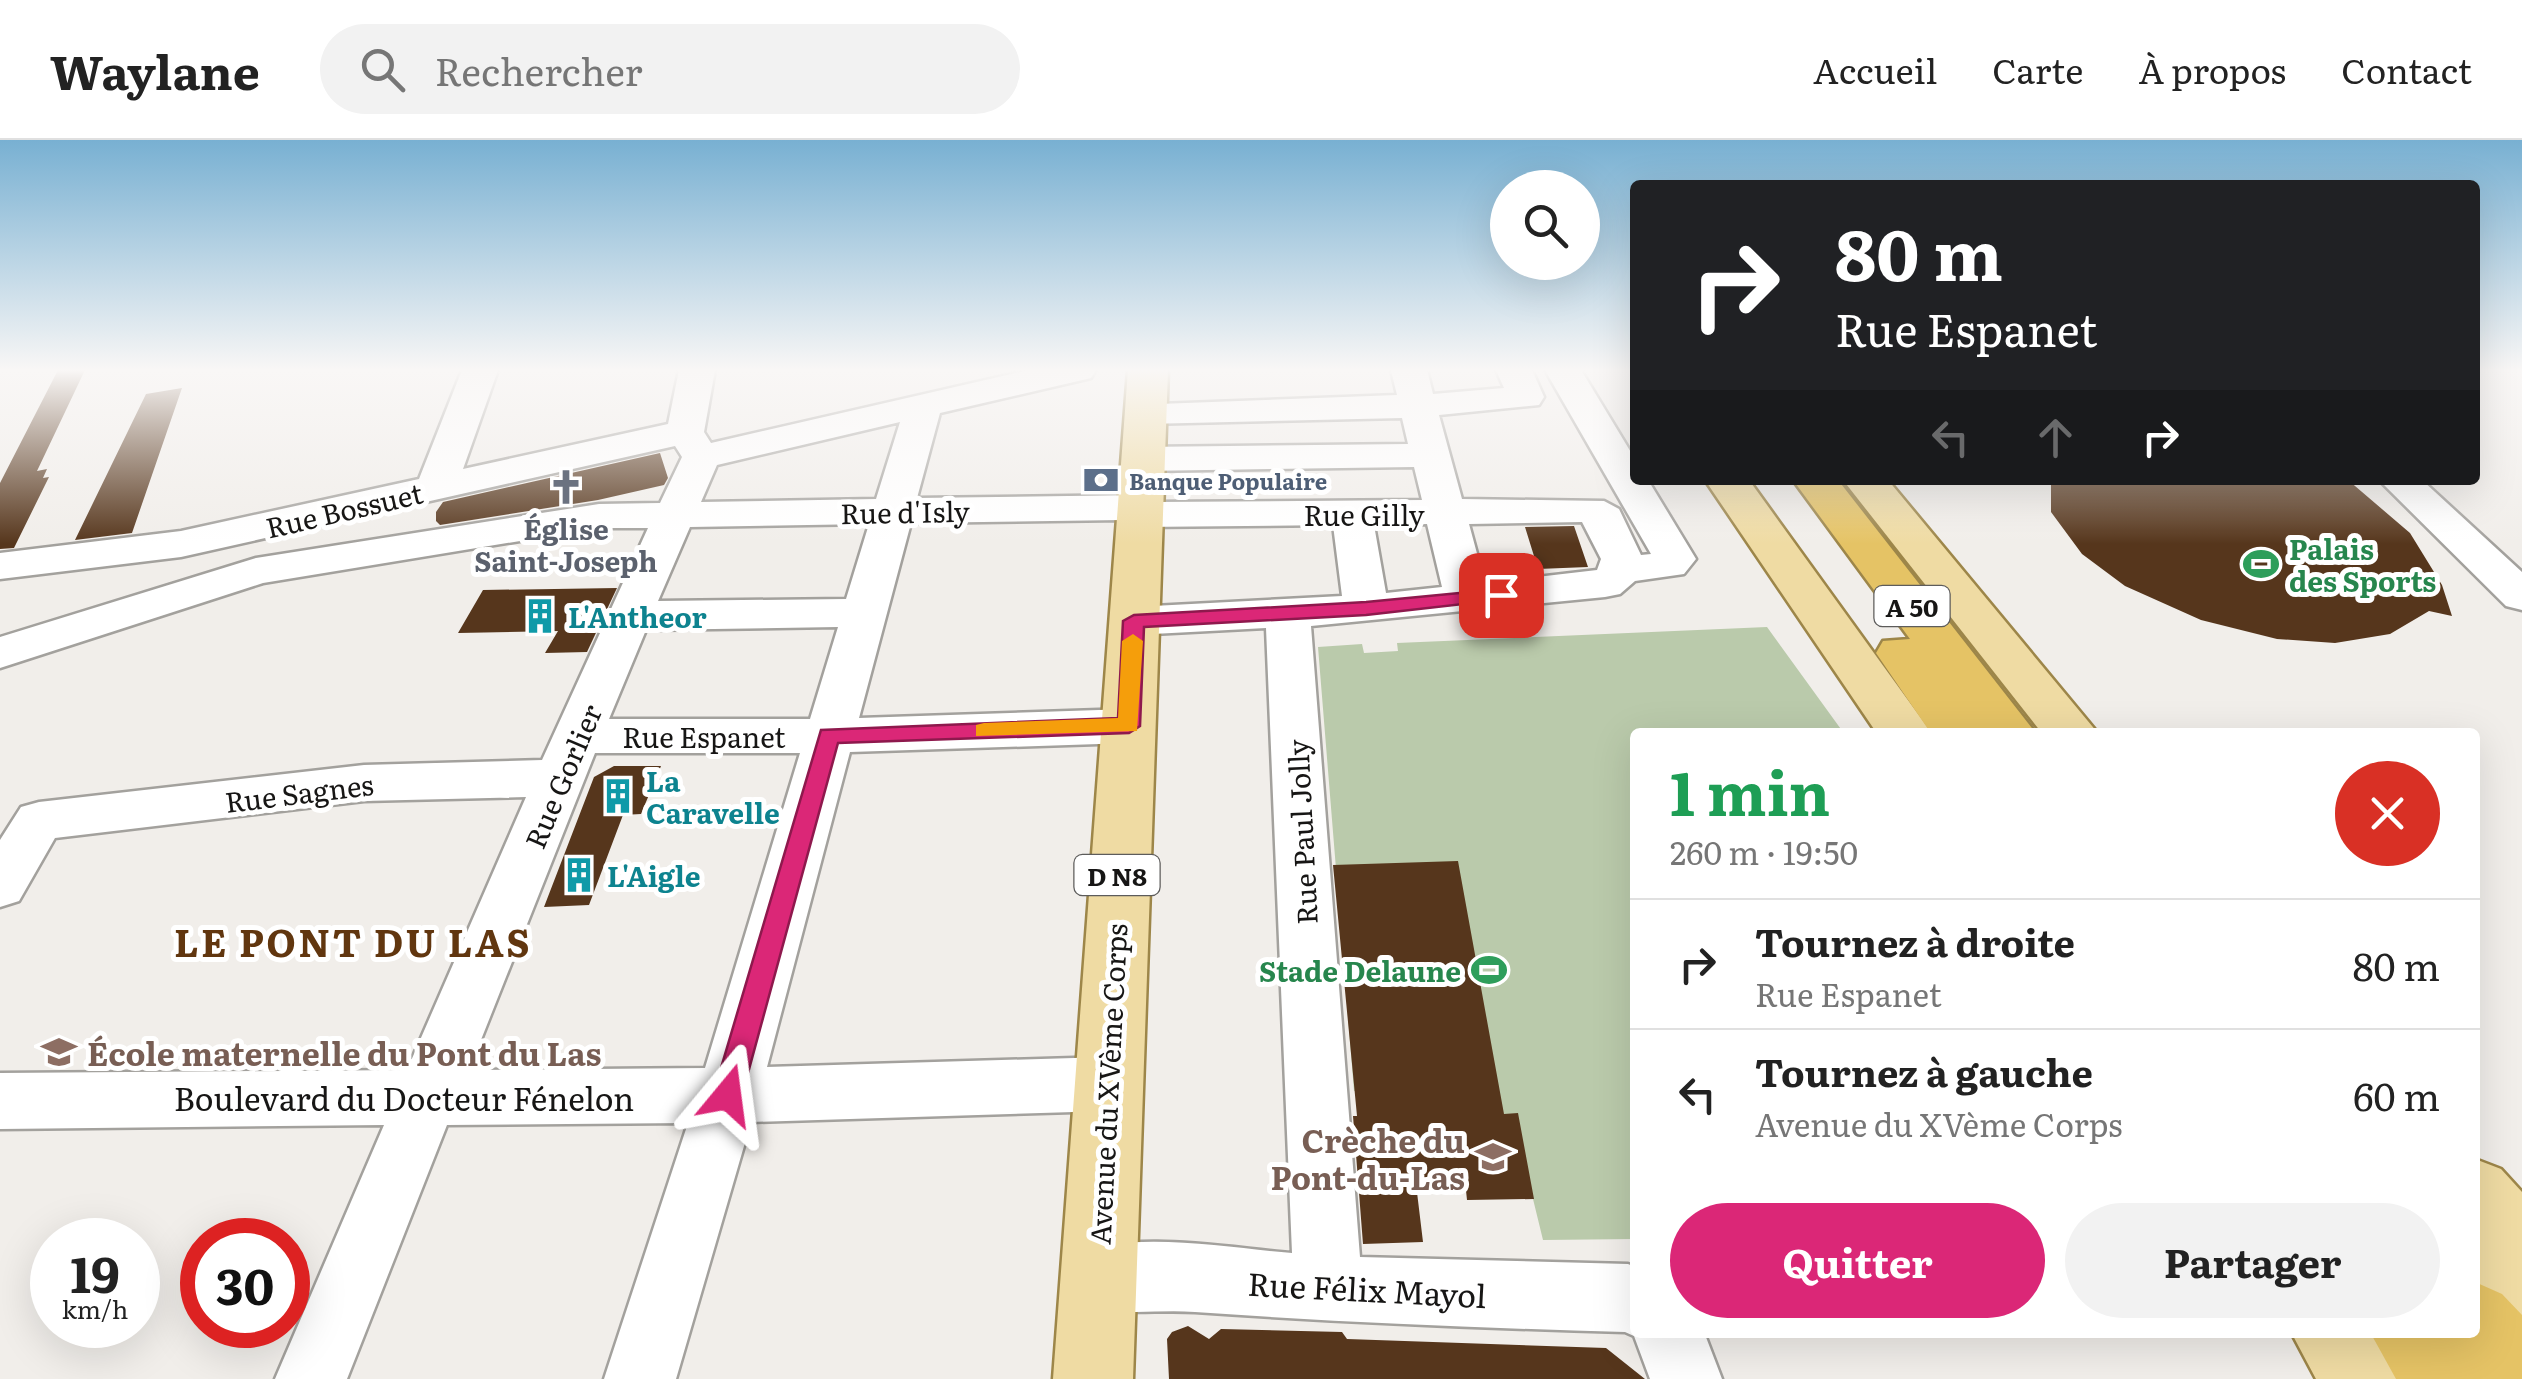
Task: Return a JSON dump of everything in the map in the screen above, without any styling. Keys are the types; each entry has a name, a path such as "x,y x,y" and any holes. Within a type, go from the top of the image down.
{"highway":[{"name":"A 50","path":"1780,485 1955,728"},
{"name":"A 50","path":"1820,485 2005,728"},
{"path":"2480,1326 2522,1375"},
{"path":"2414,1338 2445,1379"}],"main road":[{"name":"Avenue du XVème Corps","path":"1093,1379 1143,453"},
{"path":"1731,485 1901,728"},
{"path":"1870,485 2067,728"},
{"path":"2480,1200 2522,1246"},
{"path":"2480,1283 2522,1336"},
{"path":"2334,1338 2365,1379"}],"street":[{"path":"416,543 428,490 455,428"},
{"name":"Rue Gorlier","path":"312,1379 677,506 693,428"},
{"name":"Rue Bossuet","path":"0,566 181,544 428,490 768,428"},
{"path":"640,1379 728,1095 918,428"},
{"path":"1143,453 1248,428"},
{"path":"1425,428 1467,598"},
{"path":"1597,428 1630,483"},
{"path":"1143,453 1432,455"},
{"name":"Rue Gilly","path":"1143,453 1352,514 1590,510 1604,518 1610,529 1622,559 1618,570"},
{"name":"Rue d'Isly","path":"0,652 218,580 416,543 677,506 894,512 1143,453"},
{"path":"1134,621 1268,611 1288,614 1366,609 1605,584 1618,570 1669,565 1675,559 1631,485"},
{"path":"2405,485 2522,596"},
{"path":"1352,514 1366,609"},
{"path":"631,616 864,613"},
{"name":"Rue Paul Jolly","path":"1288,614 1328,1290"},
{"name":"Rue Espanet","path":"569,757 829,736 1129,726"},
{"name":"Rue Sagnes","path":"0,886 38,821 569,757"},
{"name":"Boulevard du Docteur Fénelon","path":"0,1101 728,1095 1107,1084"},
{"name":"Rue Félix Mayol","path":"1098,1278 1190,1278 1328,1290 1630,1299"},
{"path":"1670,1338 1686,1379"}],"green space":[{"name":"Stade Delaune","path":"1767,627 1840,728 1630,728 1630,1239 1543,1240 1533,1199 1429,1089 1354,1091 1318,647 1362,644 1364,653 1398,651 1397,643"}],"building":[{"path":"28,428 58,428 37,471 47,469 43,478 49,477 14,548 0,549 0,483"},
{"path":"130,428 168,428 132,533 75,540"},
{"name":"Église Saint-Joseph","path":"660,453 668,478 664,485 598,500 440,525 436,521 436,512 443,502"},
{"name":"Palais des Sports","path":"2051,485 2354,485 2410,533 2442,585 2452,616 2429,611 2390,634 2335,643 2277,639 2201,620 2125,586 2082,554 2051,512"},
{"path":"1574,526 1588,567 1538,569 1525,527"},
{"name":"L'Antheor","path":"617,588 587,652 545,653 558,631 458,633 483,590"},
{"path":"614,766 661,766 641,814 623,815 589,905 544,907 594,777"},
{"path":"1458,861 1504,1114 1518,1113 1534,1199 1467,1200 1465,1181 1416,1184 1423,1242 1363,1244 1353,1116 1357,1116 1333,865"},
{"path":"1188,1326 1209,1339 1221,1329 1342,1332 1347,1339 1606,1348 1645,1379 1169,1379 1167,1339 1172,1332"}],"slow traffic":[{"path":"984,730 1129,726 1133,641"}],"place":[{"name":"Banque Populaire","path":"1101,480"},
{"name":"Église Saint-Joseph","path":"566,487"},
{"name":"Palais des Sports","path":"2261,564"},
{"name":"L'Antheor","path":"540,616"},
{"name":"La Caravelle","path":"618,796"},
{"name":"L'Aigle","path":"579,875"},
{"name":"Stade Delaune","path":"1489,970"},
{"name":"École maternelle du Pont du Las","path":"59,1052"},
{"name":"Crèche du Pont-du-Las","path":"1493,1157"}],"district":[{"name":"LE PONT DU LAS","path":"353,940"}],"route":[{"path":"728,1095 829,736 1129,726 1134,621 1268,611 1288,614 1366,609 1501,595"}]}
